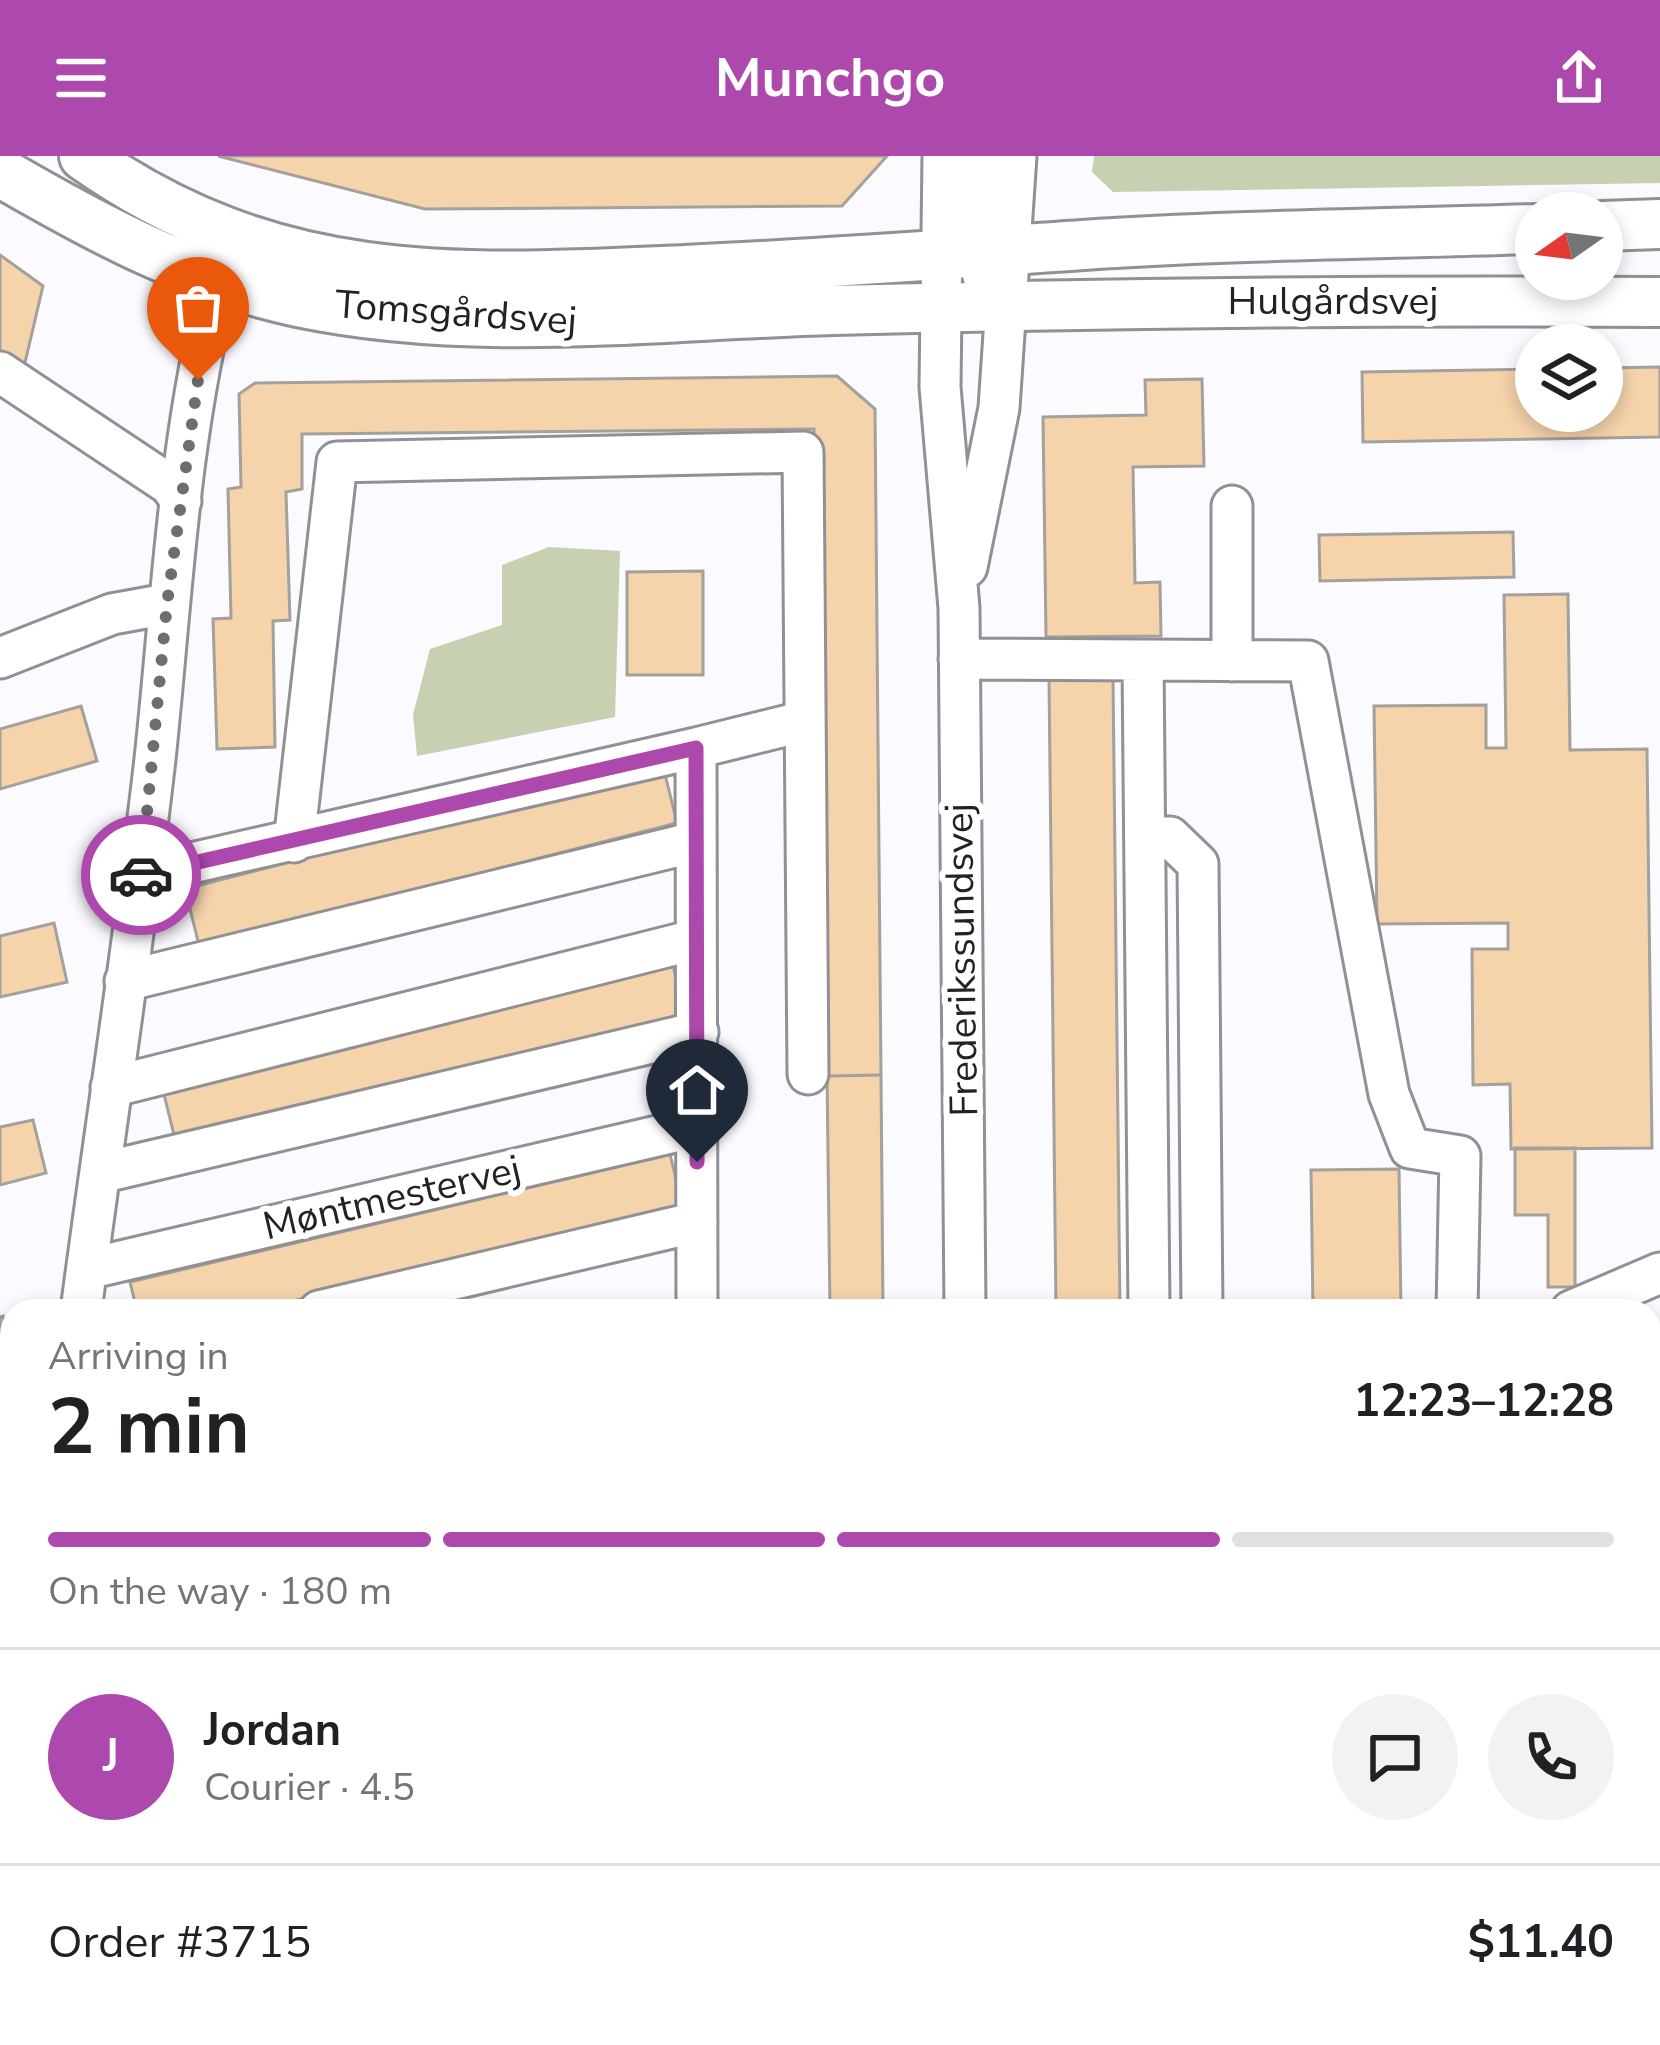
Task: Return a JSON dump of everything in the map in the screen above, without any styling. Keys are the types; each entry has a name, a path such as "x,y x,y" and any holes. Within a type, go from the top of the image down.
{"main road":[{"name":"Tomsgårdsvej","path":"112,165 236,238 311,260 385,271 500,278 975,254"},
{"name":"Tomsgårdsvej","path":"0,172 122,242 219,281 357,311 496,322 655,322 1007,305"},
{"path":"1623,225 1660,224"},
{"name":"Hulgårdsvej","path":"975,254 1515,230"},
{"name":"Hulgårdsvej","path":"1007,305 1660,302"}],"street":[{"name":"Frederikssundsvej","path":"944,156 975,254 1007,305 999,408 959,608"},
{"path":"975,254 978,156"},
{"name":"Frederikssundsvej","path":"965,1299 959,608 941,407 940,307 975,254 1016,156"},
{"path":"83,1299 139,875 167,604 204,339 219,281"},
{"path":"0,372 170,485 181,501"},
{"path":"294,842 337,462 803,452 808,1074"},
{"path":"1232,506 1232,661"},
{"path":"0,658 112,614 167,604"},
{"path":"959,659 1308,661 1389,1094 1410,1148 1460,1156 1457,1299"},
{"path":"1143,662 1149,1299"},
{"path":"139,875 806,721"},
{"path":"696,748 697,1299"},
{"path":"1145,837 1170,837 1198,864 1202,1299"},
{"path":"125,981 695,842"},
{"path":"111,1087 694,940"},
{"path":"100,1173 698,1032"},
{"name":"Møntmestervej","path":"87,1270 697,1127"},
{"path":"370,1299 697,1222"},
{"path":"1599,1299 1660,1273"}],"green space":[{"path":"1094,156 1660,156 1660,183 1113,192 1092,172"},
{"path":"549,547 620,551 615,717 417,756 413,715 430,649 502,625 502,565"}],"building":[{"path":"218,156 887,156 842,206 425,209"},
{"path":"0,255 43,286 24,367 0,361"},
{"path":"1660,367 1660,437 1363,442 1362,372 1515,369 1515,432 1623,432 1623,368"},
{"path":"837,376 875,409 881,1075 827,1076 814,429 302,434 302,489 286,492 290,620 273,621 275,747 217,749 213,619 231,618 228,489 241,487 239,394 255,383"},
{"path":"1202,379 1204,466 1133,467 1135,583 1160,582 1161,636 1046,637 1043,417 1146,415 1145,380"},
{"path":"1513,532 1514,577 1320,581 1319,535"},
{"path":"703,571 703,675 627,675 627,572"},
{"path":"1568,594 1570,750 1647,749 1652,1148 1511,1149 1510,1084 1473,1085 1472,949 1508,949 1508,923 1377,924 1374,706 1486,705 1486,748 1506,748 1504,595"},
{"path":"1113,677 1120,1299 1056,1299 1049,678"},
{"path":"81,706 97,761 0,789 0,729"},
{"path":"663,766 677,823 199,945 185,889"},
{"path":"54,923 67,982 0,997 0,936"},
{"path":"672,961 686,1018 176,1143 162,1086"},
{"path":"881,1075 883,1299 830,1299 827,1076"},
{"path":"33,1120 46,1173 0,1185 0,1127"},
{"path":"1515,1148 1575,1148 1575,1287 1548,1287 1548,1215 1515,1215"},
{"path":"670,1154 683,1209 301,1299 134,1299 130,1282"},
{"path":"1399,1169 1401,1299 1313,1299 1311,1170"}],"way so far":[{"path":"141,875 167,604 198,380"}],"route":[{"path":"141,875 696,748 697,1162"}]}
